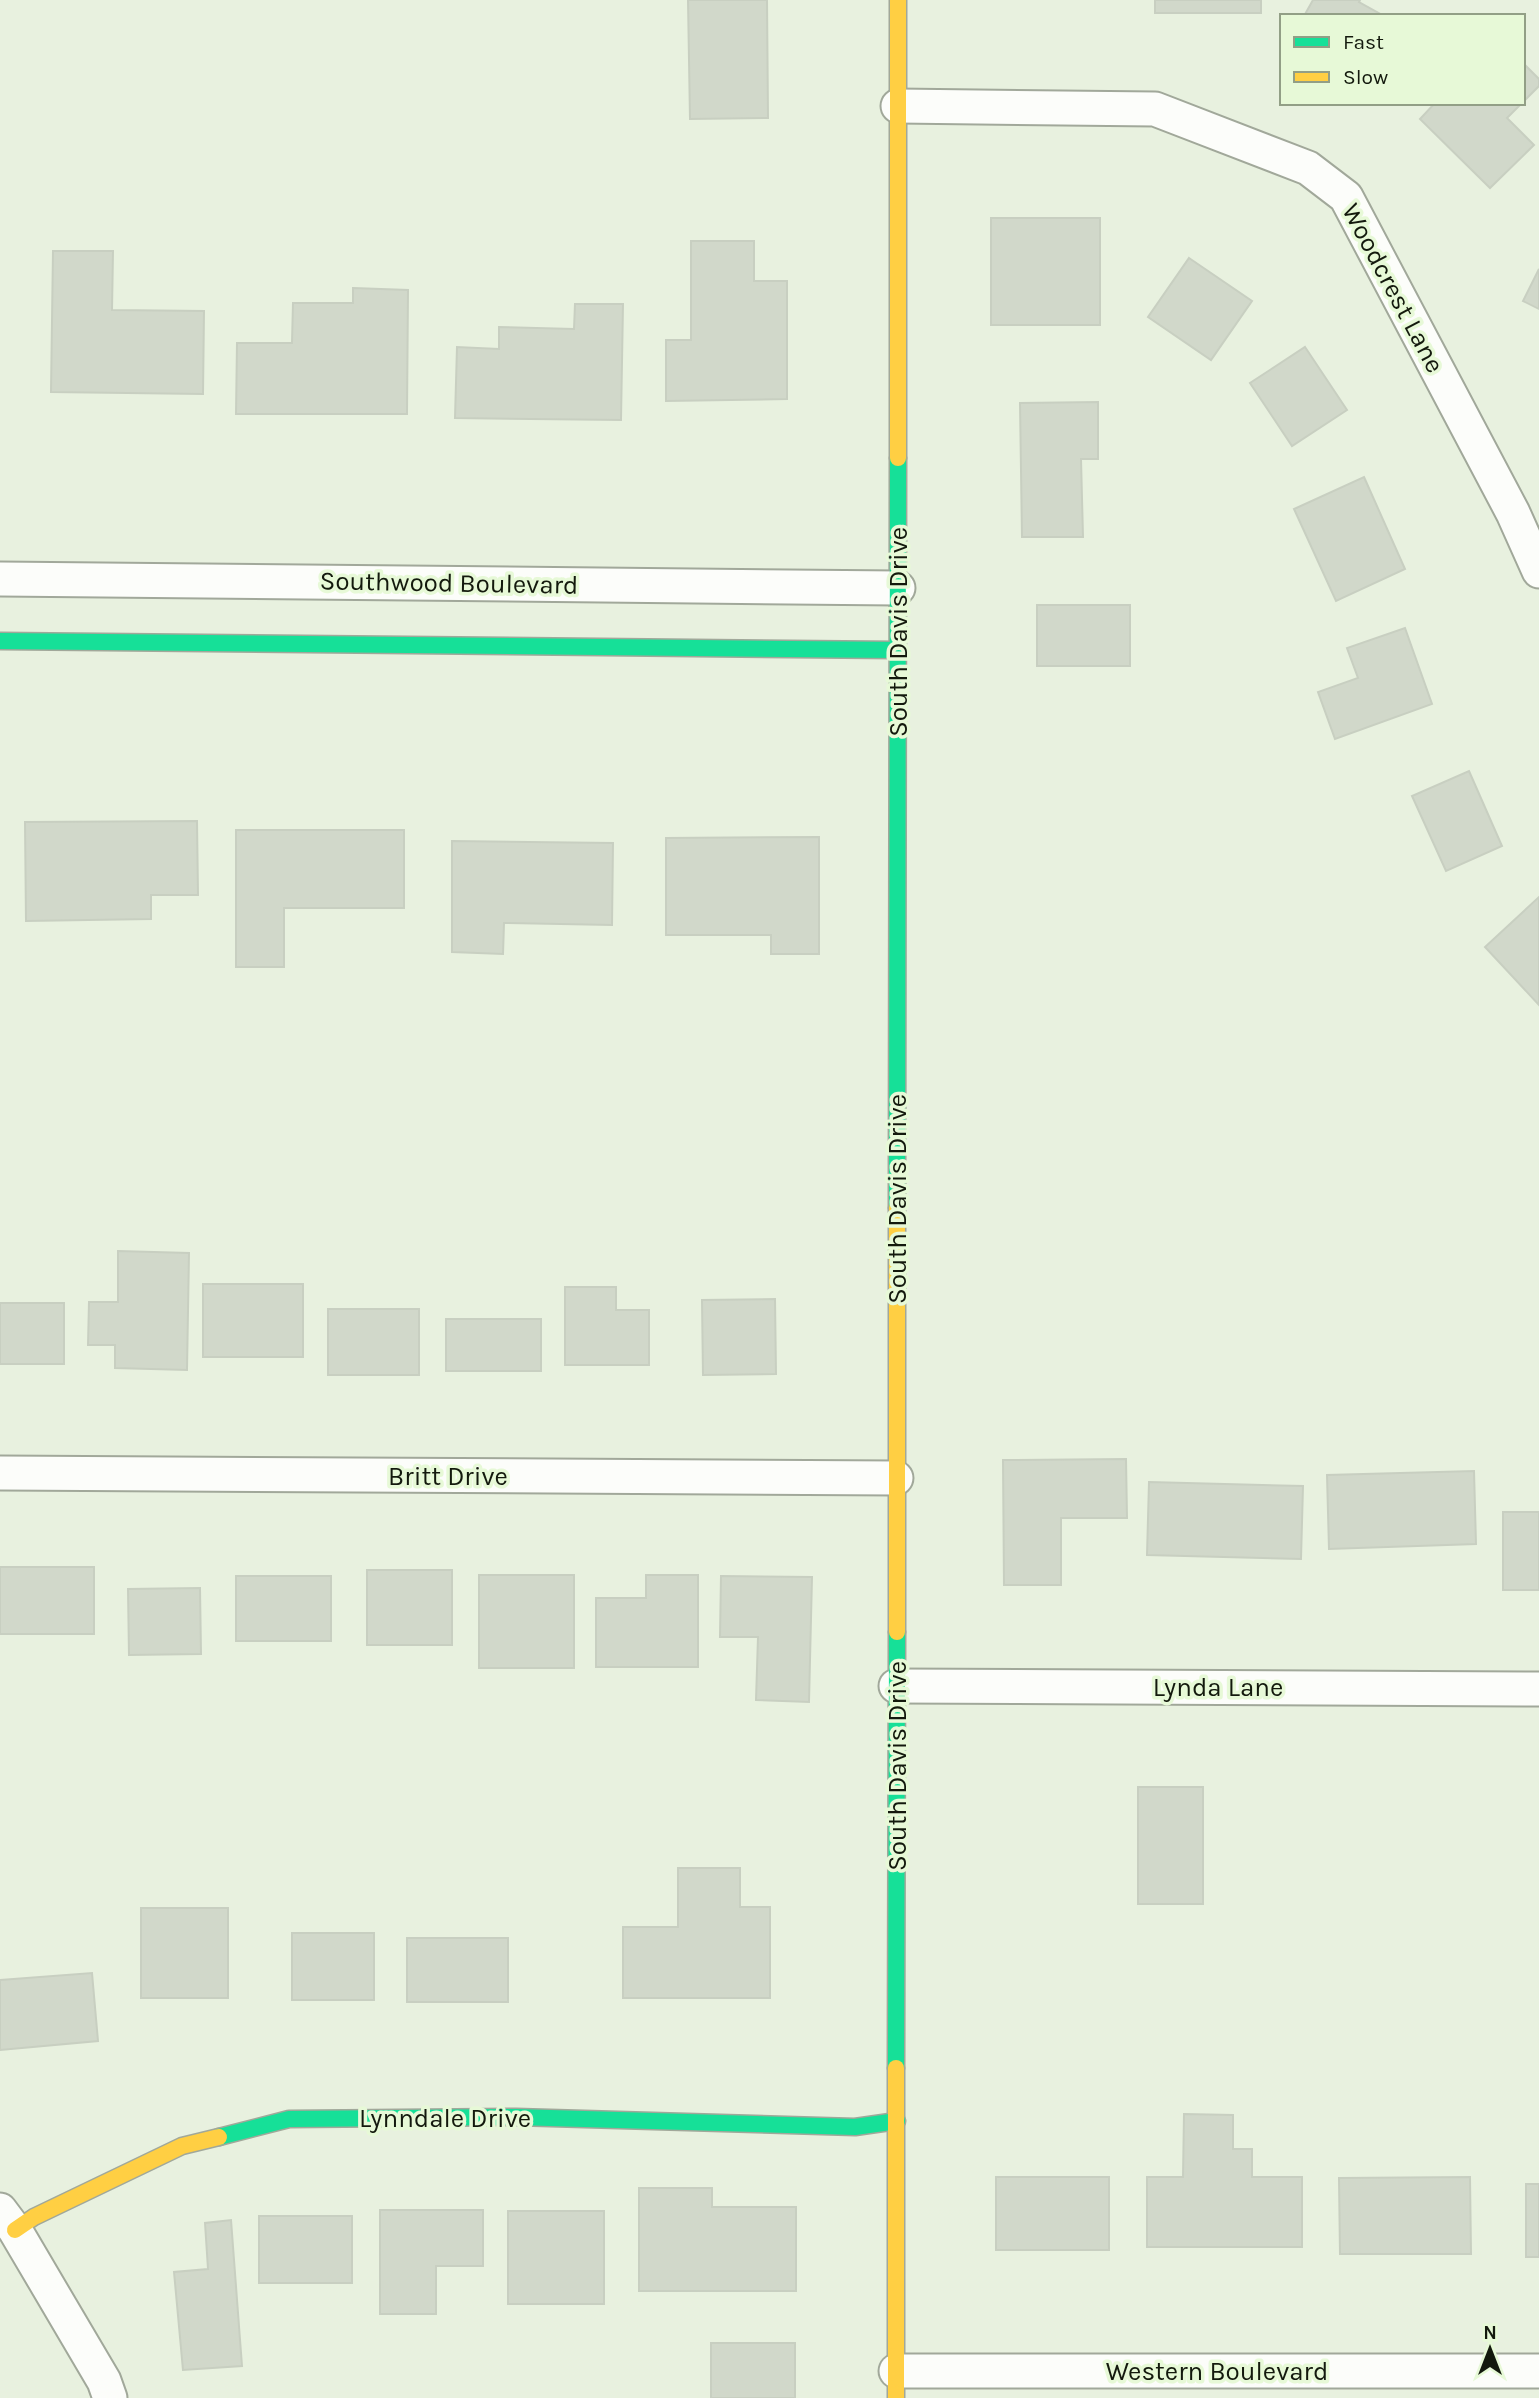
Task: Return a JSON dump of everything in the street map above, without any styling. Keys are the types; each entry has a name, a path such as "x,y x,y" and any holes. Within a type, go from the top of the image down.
{"street":[{"name":"South Davis Drive","path":"896,2384 898,0"},
{"name":"Woodcrest Lane","path":"898,106 1155,108 1308,168 1346,197 1526,506 1539,571"},
{"name":"Southwood Boulevard","path":"0,579 898,588"},
{"path":"0,641 898,650"},
{"name":"Britt Drive","path":"0,1474 897,1478"},
{"name":"Lynda Lane","path":"897,1686 1539,1689"},
{"name":"Lynndale Drive","path":"8,2220 34,2217 182,2146 289,2119 516,2117 855,2127 897,2121"},
{"path":"8,2220 104,2381 110,2398"},
{"name":"Western Boulevard","path":"896,2384 1539,2371"}],"building":[{"path":"688,0 767,0 768,118 690,119"},
{"path":"1155,0 1261,0 1261,13 1155,13"},
{"path":"1313,0 1360,0 1359,2 1380,14 1305,14"},
{"path":"1525,65 1539,79 1539,86 1525,100"},
{"path":"1433,105 1520,105 1507,118 1534,145 1490,188 1420,119"},
{"path":"991,218 1100,218 1100,325 991,325"},
{"path":"691,241 754,241 754,281 787,281 787,399 666,401 666,340 691,340"},
{"path":"53,251 113,251 112,310 204,311 203,394 51,392"},
{"path":"1189,258 1252,301 1211,360 1148,317"},
{"path":"1539,269 1539,309 1523,301"},
{"path":"353,288 408,290 407,414 236,414 237,343 292,343 293,303 353,303"},
{"path":"575,304 623,304 621,420 455,418 457,347 499,349 499,327 574,329"},
{"path":"1305,347 1347,410 1292,446 1250,383"},
{"path":"1098,402 1098,459 1081,459 1083,537 1022,537 1020,403"},
{"path":"1364,477 1405,569 1336,601 1294,509"},
{"path":"1037,605 1130,605 1130,666 1037,666"},
{"path":"1405,628 1432,704 1335,739 1318,692 1358,678 1347,648"},
{"path":"1469,771 1502,846 1446,871 1412,796"},
{"path":"197,821 198,895 151,895 151,919 26,921 25,822"},
{"path":"236,830 404,830 404,908 284,908 284,967 236,967"},
{"path":"819,837 819,954 771,954 771,935 666,935 666,838"},
{"path":"452,841 613,843 612,925 504,923 503,954 452,952"},
{"path":"1539,897 1539,1005 1485,947"},
{"path":"118,1251 189,1253 187,1370 115,1368 115,1345 88,1345 89,1302 118,1302"},
{"path":"203,1284 303,1284 303,1357 203,1357"},
{"path":"565,1287 616,1287 616,1310 649,1310 649,1365 565,1365"},
{"path":"775,1299 776,1374 703,1375 702,1300"},
{"path":"0,1303 64,1303 64,1364 0,1364"},
{"path":"328,1309 419,1309 419,1375 328,1375"},
{"path":"446,1319 541,1319 541,1371 446,1371"},
{"path":"1126,1459 1127,1518 1061,1518 1061,1585 1004,1585 1003,1460"},
{"path":"1474,1471 1476,1544 1329,1549 1327,1475"},
{"path":"1149,1482 1303,1486 1301,1559 1147,1555"},
{"path":"1503,1512 1539,1512 1539,1590 1503,1590"},
{"path":"0,1567 94,1567 94,1634 0,1634"},
{"path":"367,1570 452,1570 452,1645 367,1645"},
{"path":"479,1575 574,1575 574,1668 479,1668"},
{"path":"646,1575 698,1575 698,1667 596,1667 596,1598 646,1598"},
{"path":"236,1576 331,1576 331,1641 236,1641"},
{"path":"721,1576 812,1577 809,1702 756,1700 758,1637 720,1637"},
{"path":"200,1588 201,1654 129,1655 128,1589"},
{"path":"1138,1787 1203,1787 1203,1904 1138,1904"},
{"path":"678,1868 740,1868 740,1907 770,1907 770,1998 623,1998 623,1927 678,1927"},
{"path":"141,1908 228,1908 228,1998 141,1998"},
{"path":"292,1933 374,1933 374,2000 292,2000"},
{"path":"407,1938 508,1938 508,2002 407,2002"},
{"path":"92,1973 98,2041 0,2050 0,1980"},
{"path":"1184,2114 1233,2115 1233,2149 1252,2149 1252,2177 1302,2177 1302,2247 1147,2247 1147,2177 1183,2177"},
{"path":"996,2177 1109,2177 1109,2250 996,2250"},
{"path":"1470,2177 1471,2254 1340,2254 1339,2178"},
{"path":"1526,2184 1539,2184 1539,2257 1526,2257"},
{"path":"639,2188 712,2188 712,2207 796,2207 796,2291 639,2291"},
{"path":"380,2210 483,2210 483,2266 436,2266 436,2314 380,2314"},
{"path":"508,2211 604,2211 604,2304 508,2304"},
{"path":"259,2216 352,2216 352,2283 259,2283"},
{"path":"231,2220 242,2366 183,2370 174,2272 208,2269 205,2223"},
{"path":"711,2343 795,2343 795,2398 711,2398"}],"traffic: fast":[{"path":"897,1208 898,458"},
{"path":"0,641 898,650"},
{"path":"896,2068 897,1632"},
{"path":"219,2137 289,2119 516,2117 855,2127 897,2121"}],"traffic: slow":[{"path":"898,0 898,458"},
{"path":"897,1208 897,1632"},
{"path":"896,2068 896,2398"},
{"path":"15,2230 34,2217 182,2146 219,2137"}]}
